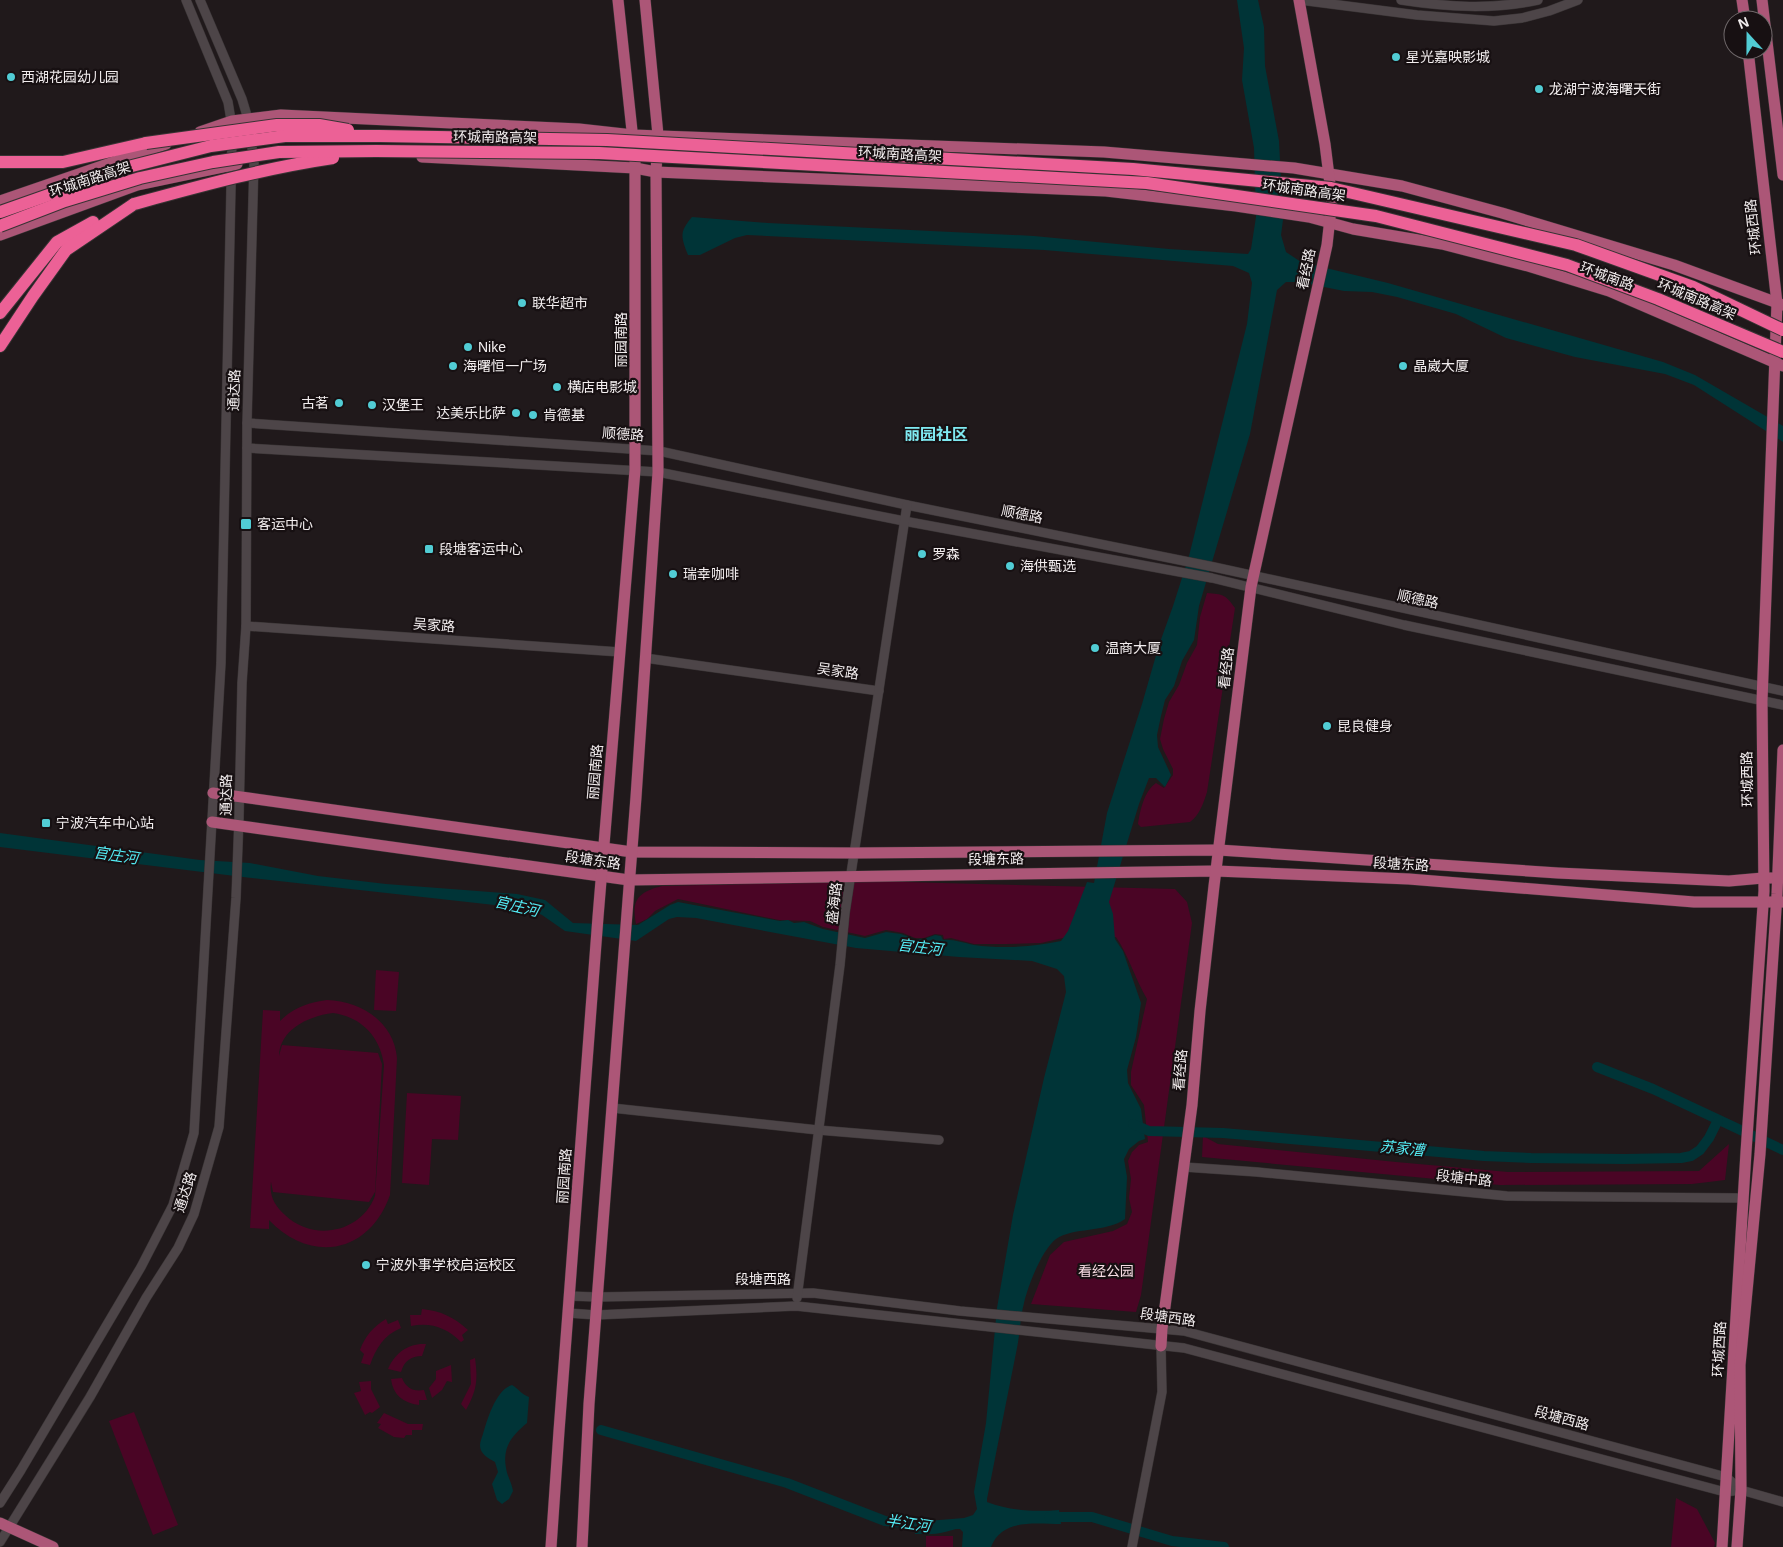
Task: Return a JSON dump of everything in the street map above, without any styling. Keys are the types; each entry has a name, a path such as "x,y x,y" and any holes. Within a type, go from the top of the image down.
{"highway":[{"path":"0,162 63,162 146,143 277,125 319,125 380,136"},
{"name":"环城南路高架","path":"0,212 128,167 211,146 285,136 607,140 1133,169 1332,188 1576,245 1693,287 1783,330"},
{"path":"0,314 57,242 105,215 134,204 213,182 282,166 376,151"},
{"name":"环城南路高架","path":"0,226 65,201 140,178 213,162 278,152 599,153 1148,183 1376,216 1567,265 1658,299 1783,352"},
{"path":"0,346 32,296 66,250 134,204"}],"main road":[{"name":"丽园南路","path":"552,1547 558,1431 636,448 635,168 618,0"},
{"path":"582,1547 589,1404 632,852 659,451 656,172 658,135 645,0"},
{"name":"看经路","path":"1161,1346 1192,1105 1200,1011 1216,871 1252,582 1330,223 1332,200 1325,144 1299,0"},
{"path":"1762,0 1783,175"},
{"name":"环城西路","path":"1722,1547 1763,901 1762,688 1770,452 1773,400 1779,364 1780,304 1749,60"},
{"name":"环城南路","path":"0,201 232,121 290,116 580,129 633,134 1104,152 1294,168 1402,186 1502,213 1674,265 1780,304"},
{"name":"环城南路","path":"0,235 137,185 232,165 324,152 635,168 656,172 1106,192 1236,206 1442,244 1528,266 1609,291 1779,364"},
{"path":"1774,931 1780,902 1783,750"},
{"name":"段塘东路","path":"213,793 632,852 854,853 1219,850 1729,881 1780,878"},
{"name":"段塘东路","path":"212,824 629,880 1085,873 1127,874 1216,871 1409,879 1694,902 1780,902"},
{"path":"1774,931 1783,923"},
{"name":"环城西路","path":"1737,1547 1740,1490 1740,1365 1760,1154 1774,931"},
{"path":"5,1525 53,1547"}],"street":[{"name":"通达路","path":"0,1503 141,1267 173,1204 194,1133 221,663 232,121 228,102 186,0"},
{"name":"通达路","path":"0,1542 5,1525 90,1397 146,1298 178,1248 194,1214 219,1127 236,898 239,827 242,683 246,626 246,448 254,162 248,119 242,99 200,0"},
{"path":"1299,0 1417,15 1494,21 1522,18 1549,11 1578,0"},
{"path":"1401,0 1432,4 1520,4 1538,0"},
{"path":"1492,4 1494,21"},
{"name":"顺德路","path":"247,423 659,451 907,505 1214,567 1252,582 1404,624 1783,705"},
{"name":"顺德路","path":"246,448 658,472 904,521 1212,578 1252,582 1783,691"},
{"name":"盛海路","path":"796,1306 845,913 907,505"},
{"name":"吴家路","path":"246,626 620,652"},
{"name":"吴家路","path":"645,658 879,691"},
{"path":"612,1108 818,1130 939,1140"},
{"name":"段塘中路","path":"1184,1166 1506,1196 1743,1198"},
{"name":"段塘西路","path":"569,1296 812,1293 989,1314 1184,1331 1726,1477 1740,1490"},
{"name":"段塘西路","path":"568,1313 596,1314 796,1306 1184,1348 1725,1492"},
{"path":"1132,1545 1162,1392 1161,1346"},
{"path":"1725,1492 1740,1490 1783,1502"}],"green space":[{"path":"1207,593 1224,596 1235,608 1207,792 1199,812 1190,822 1141,827 1138,824 1140,813 1148,791 1156,783 1164,788 1173,775 1173,769 1160,739 1169,702 1197,645 1200,617"},
{"name":"看经公园","path":"866,881 1175,889 1187,902 1192,923 1141,1295 1136,1312 1031,1304 1050,1255 1064,1242 1113,1231 1127,1224 1132,1212 1129,1198 1131,1179 1128,1161 1132,1152 1139,1145 1148,1142 1144,1105 1131,1085 1131,1072 1147,999 1116,937 1063,938 1041,943 974,944 951,938 944,939 943,935 935,934 924,938 915,938 903,933 886,930 865,936 823,927 810,921 779,920 678,899 636,924 635,908 638,898 648,891 662,886"},
{"path":"376,970 399,972 396,1011 374,1010"},
{"path":"327,1000 352,1004 374,1016 390,1034 395,1045 397,1058 390,1195 380,1215 368,1230 354,1240 337,1246 320,1247 303,1243 285,1234 269,1220 269,1229 250,1228 263,1010 280,1011 280,1021 296,1009 307,1004","holes":["333,1013 343,1015 368,1030 378,1045 384,1065 375,1196 368,1209 359,1218 335,1230 322,1231 309,1229 285,1215 278,1208 274,1200 271,1192 271,1182 273,1192 369,1202 375,1192 382,1064 378,1053 282,1045 279,1056 281,1047 284,1038 297,1026 315,1017"]},
{"path":"407,1093 461,1096 458,1140 432,1139 429,1185 402,1183"},
{"path":"1203,1136 1218,1144 1508,1172 1699,1171 1729,1144 1725,1180 1692,1184 1500,1185 1202,1157"},
{"path":"422,1309 447,1315 458,1322 468,1330 462,1335 464,1340 461,1342 450,1333 438,1327 425,1325 411,1326 410,1315 421,1315"},
{"path":"386,1319 388,1324 398,1320 401,1328 385,1338 370,1365 361,1363 364,1354 360,1350 364,1340 377,1325"},
{"path":"426,1344 422,1356 408,1360 401,1372 388,1369 394,1358 403,1350 413,1345"},
{"path":"475,1358 476,1385 466,1410 461,1404 471,1384 470,1360"},
{"path":"451,1365 452,1382 447,1381 442,1390 432,1398 429,1388 436,1379 436,1371"},
{"path":"402,1378 410,1388 424,1390 427,1400 419,1400 419,1405 408,1402 400,1397 394,1390 391,1379"},
{"path":"371,1381 371,1389 380,1407 372,1413 370,1412 365,1415 354,1393 361,1391 359,1382"},
{"path":"134,1412 178,1525 153,1535 109,1421"},
{"path":"384,1413 408,1424 423,1424 422,1430 412,1430 412,1435 406,1435 404,1438 394,1437 378,1428 381,1424 377,1423"},
{"path":"1676,1498 1697,1509 1715,1543 1714,1547 1671,1547"},
{"path":"926,1536 953,1536 953,1547 926,1547"}],"water":[{"name":"官庄河","path":"1237,0 1258,0 1264,27 1265,66 1279,141 1283,220 1281,235 1286,252 1301,262 1388,283 1663,362 1695,375 1783,426 1783,442 1694,385 1665,374 1575,357 1506,338 1456,314 1397,297 1372,292 1344,291 1299,282 1286,282 1277,290 1250,434 1199,606 1194,640 1182,661 1174,686 1165,700 1161,716 1157,735 1158,747 1171,775 1165,787 1156,778 1149,778 1139,804 1109,902 1113,914 1115,939 1123,951 1141,1003 1136,1037 1127,1070 1128,1083 1141,1109 1145,1139 1129,1149 1124,1159 1127,1177 1125,1219 1108,1226 1063,1235 1051,1244 1036,1268 1023,1309 987,1499 987,1502 1014,1509 1032,1511 1059,1510 1061,1524 1031,1524 1011,1527 1003,1531 996,1538 991,1547 962,1547 963,1532 960,1529 938,1534 915,1534 912,1518 927,1521 964,1518 973,1515 977,1509 974,1492 986,1423 997,1308 1013,1215 1044,1078 1066,992 1064,976 1057,969 1032,961 856,948 696,918 677,917 669,919 636,941 565,931 542,915 529,909 243,877 0,847 0,833 200,860 250,863 318,876 386,884 517,894 545,900 573,923 638,925 678,902 780,921 804,922 823,929 865,938 886,932 901,934 915,939 924,939 935,935 941,936 943,940 995,947 1040,945 1061,941 1068,931 1087,882 1094,883 1107,813 1159,645 1189,556 1247,324 1252,283 1249,273 1233,266 1044,250 747,235 735,238 700,255 688,255 682,235 692,217 768,223 1034,236 1169,249 1248,254 1251,249 1256,217 1254,148 1242,80 1244,48"},
{"path":"512,1385 529,1397 527,1423 517,1432 507,1447 506,1468 513,1491 509,1499 502,1504 497,1500 492,1484 498,1472 495,1462 483,1453 480,1444 490,1413 497,1399 501,1392"}],"waterway":[{"name":"苏家漕","path":"1597,1067 1653,1089 1783,1150"},
{"name":"苏家漕","path":"1133,1124 1149,1131 1223,1133 1484,1156 1624,1159 1681,1158 1691,1156 1700,1150 1709,1138 1718,1120"},
{"name":"半江河","path":"601,1430 787,1483 885,1521 925,1525"},
{"name":"半江河","path":"1049,1517 1092,1517 1172,1541 1224,1547"}],"place":[{"name":"星光嘉映影城","path":"1396,57"},
{"name":"西湖花园幼儿园","path":"11,77"},
{"name":"龙湖宁波海曙天街","path":"1539,89"},
{"name":"联华超市","path":"522,303"},
{"name":"Nike","path":"468,347"},
{"name":"海曙恒一广场","path":"453,366"},
{"name":"晶崴大厦","path":"1403,366"},
{"name":"横店电影城","path":"557,387"},
{"name":"古茗","path":"339,403"},
{"name":"汉堡王","path":"372,405"},
{"name":"达美乐比萨","path":"516,413"},
{"name":"肯德基","path":"533,415"},
{"name":"客运中心","path":"246,524"},
{"name":"段塘客运中心","path":"429,549"},
{"name":"罗森","path":"922,554"},
{"name":"海供甄选","path":"1010,566"},
{"name":"瑞幸咖啡","path":"673,574"},
{"name":"温商大厦","path":"1095,648"},
{"name":"昆良健身","path":"1327,726"},
{"name":"宁波汽车中心站","path":"46,823"},
{"name":"宁波外事学校启运校区","path":"366,1265"}],"district":[{"name":"丽园社区","path":"936,434"}]}
